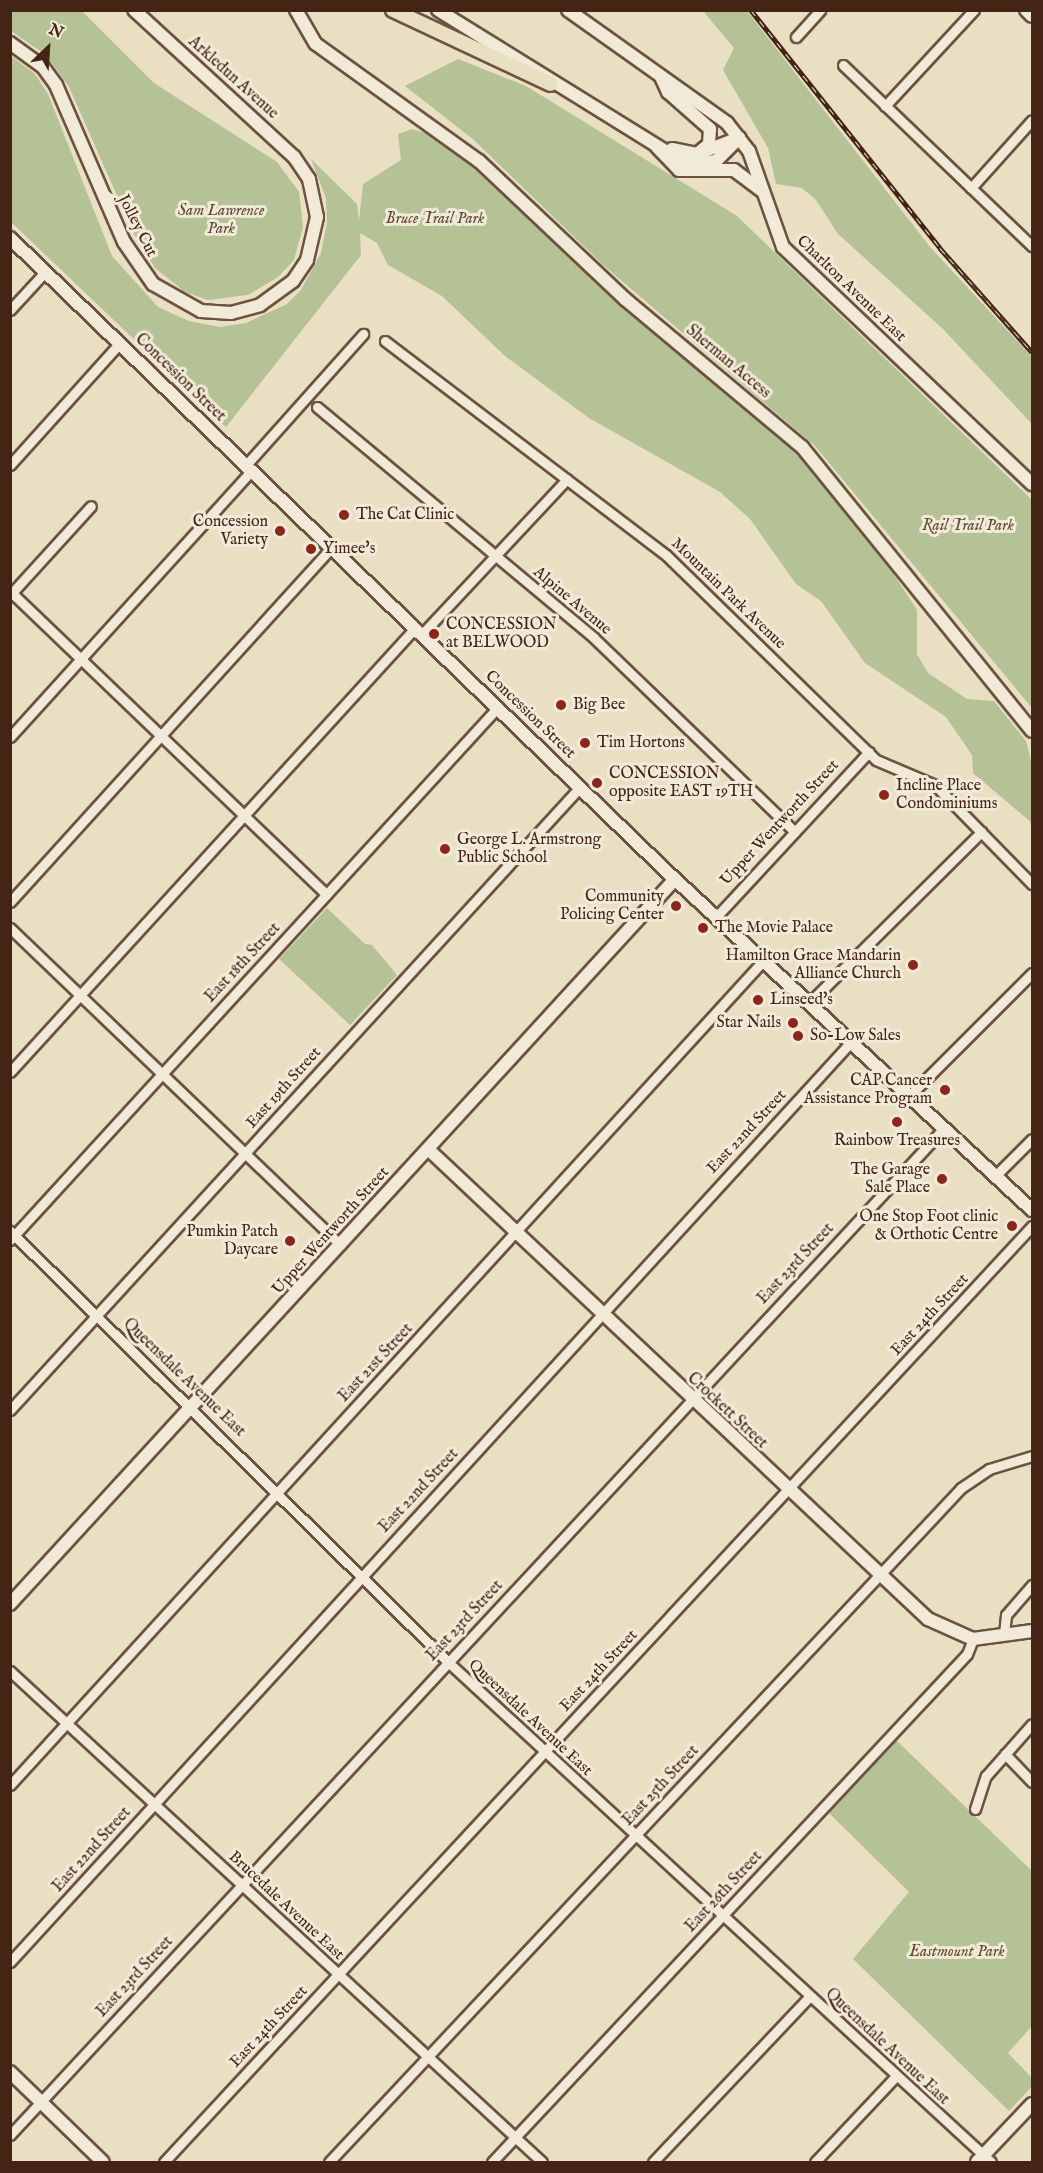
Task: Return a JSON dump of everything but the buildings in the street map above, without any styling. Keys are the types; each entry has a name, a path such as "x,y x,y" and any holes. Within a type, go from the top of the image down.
{"main road":[{"name":"Arkledun Avenue","path":"134,10 283,146"},
{"path":"393,10 507,68 551,84"},
{"path":"438,10 551,84 686,164 702,166 726,156 739,138"},
{"name":"Charlton Avenue East","path":"568,10 661,77 713,111 739,138 756,168 774,232 794,259 1032,484"},
{"path":"1026,10 1032,16"},
{"name":"Sherman Access","path":"293,12 309,38 479,161 625,299 802,447 1032,731"},
{"name":"Jolley Cut","path":"10,43 43,67 56,85 136,265 153,284 189,307 217,313 246,310 273,299 302,271 316,233 317,204 309,179 283,146"},
{"path":"661,77 668,92 710,129 709,144 697,154"},
{"path":"656,146 697,154 739,138"},
{"path":"656,146 680,170 734,170 762,191"},
{"name":"Concession Street","path":"10,238 675,879 1032,1210"},
{"name":"Upper Wentworth Street","path":"10,1604 675,879"},
{"name":"Crockett Street","path":"428,1149 690,1400 941,1628 973,1639 1032,1631"},
{"path":"10,2072 103,2163"},
{"path":"984,2160 1032,2104"}],"street":[{"path":"796,37 820,10"},
{"path":"885,106 974,10"},
{"path":"843,65 1032,246"},
{"path":"971,188 1032,120"},
{"path":"10,310 45,272"},
{"path":"10,737 82,659 363,334"},
{"name":"Mountain Park Avenue","path":"385,341 678,566 869,752 882,763 928,780 1032,884"},
{"path":"10,465 120,344"},
{"name":"Alpine Avenue","path":"317,407 608,651 795,832"},
{"path":"10,1072 244,814 567,479"},
{"path":"91,506 11,593 326,894"},
{"path":"10,902 332,547"},
{"name":"East 18th Street","path":"12,1235 498,707"},
{"name":"Upper Wentworth Street","path":"716,917 869,752"},
{"name":"East 19th Street","path":"10,1410 580,787"},
{"path":"809,1003 981,832"},
{"path":"10,928 340,1245"},
{"name":"East 21st Street","path":"10,1785 764,961"},
{"path":"909,1096 1032,973"},
{"name":"East 22nd Street","path":"10,1962 851,1042"},
{"name":"East 23rd Street","path":"10,2135 944,1128"},
{"path":"995,1176 1032,1139"},
{"name":"East 24th Street","path":"164,2163 1032,1226"},
{"name":"Queensdale Avenue East","path":"12,1235 192,1406 448,1662 984,2160"},
{"name":"East 25th Street","path":"329,2163 880,1574 973,1478 1032,1456"},
{"path":"1004,1634 1006,1615 1032,1585"},
{"name":"East 26th Street","path":"492,2163 967,1654 973,1639"},
{"name":"Brucedale Avenue East","path":"10,1671 542,2163"},
{"path":"975,1809 986,1776 1032,1724"},
{"path":"1005,1754 1032,1782"},
{"path":"653,2163 810,1996"},
{"path":"815,2163 896,2076"}],"green space":[{"name":"Sam Lawrence Park","path":"11,10 82,11 154,83 277,162 299,192 303,227 294,260 278,277 248,295 208,300 185,292 155,268 134,234 69,87 46,55 11,31"},
{"path":"703,11 747,11 930,247 1032,357 1032,424 942,328 838,234 816,200 802,188 776,184 768,148 723,70 734,48"},
{"name":"Bruce Trail Park","path":"11,56 35,74 48,94 112,256 158,307 189,321 220,327 246,323 287,304 301,290 321,253 327,223 326,198 311,159 357,204 359,221 363,184 401,160 398,134 412,129 429,134 455,151 634,317 789,445 876,547 917,610 917,654 928,673 967,699 994,701 1026,741 1032,765 1032,823 973,773 972,755 946,717 865,663 821,601 796,584 750,519 720,492 589,418 505,356 442,296 388,265 377,243 360,233 361,255 226,427 11,222"},
{"name":"Rail Trail Park","path":"458,59 526,86 737,216 1032,500 1032,708 815,446 602,264 474,140 405,86"},
{"path":"327,908 365,944 372,945 397,975 350,1025 279,959"},
{"name":"Eastmount Park","path":"896,1740 1032,1871 1032,2026 1008,2053 1032,2078 1032,2086 1009,2111 853,1959 909,1892 829,1813"}],"railway":[{"path":"751,10 940,248 1032,352"}],"place":[{"name":"The Cat Clinic","path":"344,515"},
{"name":"Concession Variety","path":"280,531"},
{"name":"Yimee's","path":"311,549"},
{"name":"CONCESSION at BELWOOD","path":"434,634"},
{"name":"Big Bee","path":"561,705"},
{"name":"Tim Hortons","path":"585,743"},
{"name":"CONCESSION opposite EAST 19TH","path":"597,783"},
{"name":"Incline Place Condominiums","path":"884,795"},
{"name":"George L. Armstrong Public School","path":"445,849"},
{"name":"Community Policing Center","path":"676,906"},
{"name":"The Movie Palace","path":"703,928"},
{"name":"Hamilton Grace Mandarin Alliance Church","path":"913,965"},
{"name":"Linseed's","path":"758,1000"},
{"name":"Star Nails","path":"793,1023"},
{"name":"So-Low Sales","path":"798,1036"},
{"name":"CAP Cancer Assistance Program","path":"945,1090"},
{"name":"Rainbow Treasures","path":"897,1122"},
{"name":"The Garage Sale Place","path":"942,1179"},
{"name":"One Stop Foot clinic & Orthotic Centre","path":"1012,1226"},
{"name":"Pumkin Patch Daycare","path":"290,1241"}]}
